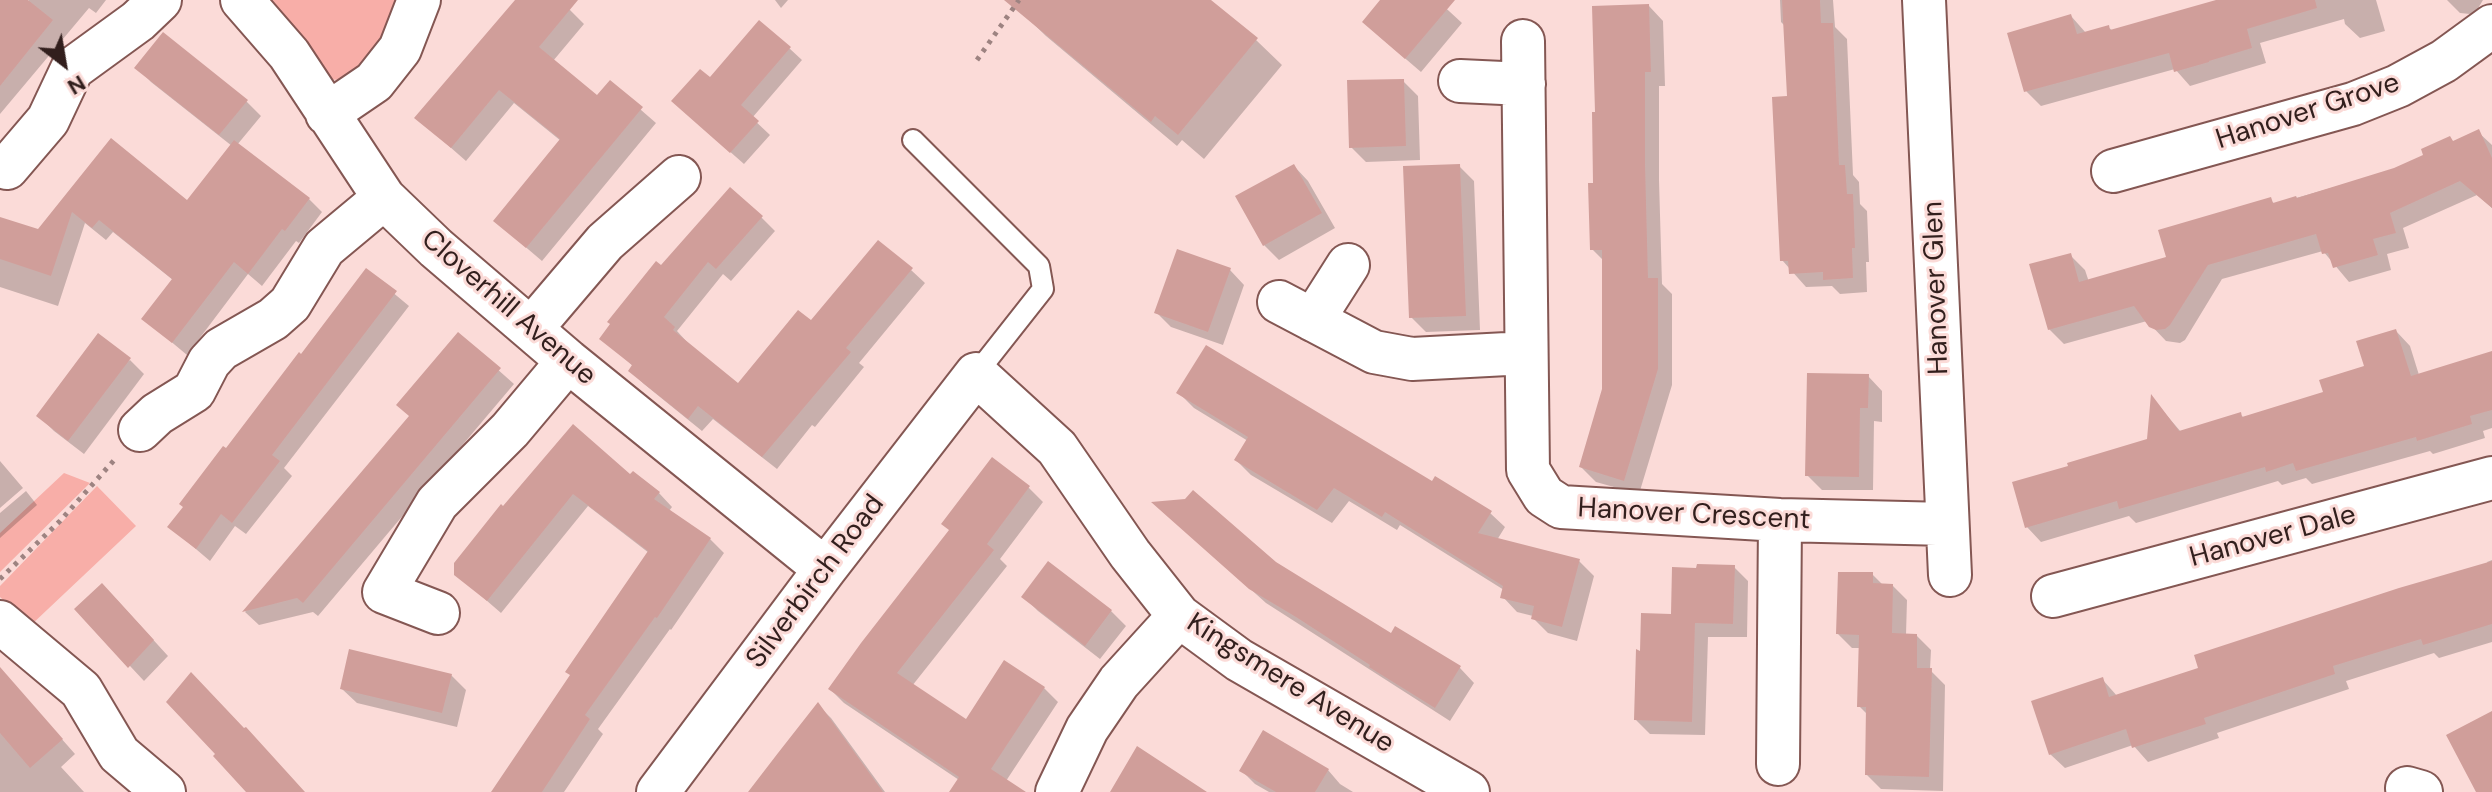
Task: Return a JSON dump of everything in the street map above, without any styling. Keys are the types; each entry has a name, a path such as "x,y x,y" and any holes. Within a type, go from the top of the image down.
{"street":[{"path":"7,168 48,120 72,69 138,21 160,0"},
{"name":"Cloverhill Avenue","path":"242,0 289,54 384,198 436,248 568,361 825,569"},
{"path":"327,114 374,82 392,60 400,49 419,0"},
{"name":"Hanover Glen","path":"1924,0 1950,575"},
{"name":"Hanover Grove","path":"2113,171 2353,104 2398,86 2444,61 2492,26"},
{"name":"Hanover Crescent","path":"1523,41 1528,470 1544,496 1561,507 1780,520 1947,524"},
{"path":"1460,81 1524,84"},
{"path":"531,329 605,242 679,177"},
{"path":"140,430 157,414 194,391 209,362 221,349 273,319 290,304 324,248 384,198"},
{"path":"1348,265 1296,311 1374,352 1412,359 1526,353"},
{"path":"438,613 384,592 437,503 510,430 568,361"},
{"name":"Silverbirch Road","path":"658,792 976,374"},
{"name":"Kingsmere Avenue","path":"976,374 1057,448 1130,554 1179,616 1239,660 1468,792"},
{"name":"Hanover Dale","path":"2053,596 2492,478"},
{"path":"1778,764 1780,520"},
{"path":"1057,792 1087,729 1119,682 1179,616"},
{"path":"0,622 81,690 119,754 164,792"}],"lane":[{"path":"913,140 1039,266 1043,289 976,374"}],"path":[{"path":"977,60 1019,0"},
{"path":"0,579 60,521 140,430"}],"shaded area":[{"path":"267,0 402,0 390,38 351,79 327,80"},
{"path":"64,473 90,483 0,572 0,533"},
{"path":"97,486 136,526 30,626 0,597 0,586"}],"building":[{"path":"0,0 28,0 53,20 0,86"},
{"path":"515,0 578,0 539,47 597,95 610,80 643,107 526,248 493,221 560,139 499,90 451,148 414,118"},
{"path":"1004,0 1211,0 1258,38 1178,135 1155,116 1151,122"},
{"path":"1380,0 1455,0 1405,59 1362,22"},
{"path":"1782,0 1820,0 1821,23 1833,23 1839,165 1845,165 1847,194 1853,194 1853,278 1823,280 1823,272 1789,274 1788,261 1780,261 1772,97 1787,96"},
{"path":"2216,0 2315,0 2317,8 2247,29 2252,48 2209,62 2174,72 2169,53 2024,92 2007,33 2071,14 2077,34 2109,25 2110,30"},
{"path":"1649,4 1651,72 1645,72 1645,164 1648,278 1658,278 1658,369 1624,481 1579,467 1602,389 1602,250 1590,250 1588,183 1593,183 1592,112 1595,112 1592,6"},
{"path":"759,20 791,47 741,105 759,121 730,153 671,101 700,69 710,77"},
{"path":"163,32 248,100 219,135 134,68"},
{"path":"1404,79 1406,146 1349,148 1347,80"},
{"path":"2479,129 2492,158 2492,208 2460,181 2390,213 2396,233 2373,239 2378,255 2333,268 2328,253 2322,254 2316,234 2208,265 2165,329 2149,327 2134,306 2048,330 2029,264 2071,253 2079,282 2166,257 2158,230 2271,197 2273,203 2297,198 2394,168 2423,155 2421,149 2450,136 2453,141"},
{"path":"111,138 187,200 234,140 310,198 248,274 234,262 172,343 141,319 172,279 99,220 92,228 72,212 51,276 0,259 0,217 38,229"},
{"path":"1294,164 1322,213 1263,246 1235,196"},
{"path":"1460,164 1466,316 1409,318 1403,166"},
{"path":"730,187 763,216 716,269 708,262 664,317 675,327 673,330 738,383 798,310 811,320 878,240 913,268 846,348 851,352 762,457 698,406 688,419 628,371 632,365 599,339 610,324 607,322 656,261 661,265"},
{"path":"1177,249 1231,268 1208,332 1154,313"},
{"path":"366,268 397,291 272,455 280,461 232,523 221,514 196,549 167,527 183,507 179,504 299,352 301,354"},
{"path":"2396,329 2411,376 2492,351 2492,410 2470,416 2472,424 2417,441 2416,437 2296,471 2293,463 2266,472 2265,467 2119,509 2117,501 2025,528 2012,482 2147,439 2151,394 2179,431 2241,412 2242,417 2323,392 2319,380 2364,366 2356,341"},
{"path":"458,332 501,368 303,603 297,598 242,612 409,416 396,405"},
{"path":"98,333 131,358 68,441 36,416"},
{"path":"1206,345 1432,481 1435,476 1492,511 1478,533 1580,559 1562,627 1531,619 1534,606 1500,598 1503,586 1385,512 1382,517 1334,488 1317,510 1234,460 1248,437 1176,393"},
{"path":"1807,373 1869,374 1868,408 1860,408 1859,477 1805,476"},
{"path":"573,424 630,474 633,471 660,492 654,499 711,538 657,618 585,715 590,719 542,792 491,792 570,675 565,672 648,551 573,494 487,601 454,575 454,563 501,504 503,506"},
{"path":"992,457 1030,486 987,544 994,550 897,673 966,719 1004,660 1045,687 991,769 1026,792 949,792 959,777 828,689 949,530 941,524"},
{"path":"1193,490 1276,562 1391,633 1395,626 1461,666 1435,708 1249,589 1151,502 1185,499"},
{"path":"1048,561 1112,610 1085,646 1021,597"},
{"path":"2492,561 2492,624 2423,645 2421,639 2333,666 2335,674 2204,718 2206,724 2132,748 2126,729 2049,755 2031,701 2103,677 2109,697 2198,668 2194,655"},
{"path":"1697,564 1735,565 1733,624 1695,623 1692,722 1634,720 1636,649 1640,651 1641,613 1671,614 1672,567 1696,568"},
{"path":"1838,572 1873,572 1873,583 1893,584 1892,633 1917,634 1917,668 1932,668 1929,777 1865,775 1866,707 1857,707 1859,635 1836,634"},
{"path":"102,583 154,640 128,668 74,609"},
{"path":"349,649 452,674 442,713 340,689"},
{"path":"0,667 63,739 30,768 0,733"},
{"path":"191,672 305,792 246,792 166,702"},
{"path":"818,702 883,792 748,792 778,753"},
{"path":"2492,711 2492,792 2476,792 2446,735"},
{"path":"1263,730 1329,769 1315,792 1276,792 1239,771"},
{"path":"1137,746 1207,792 1110,792"}]}
